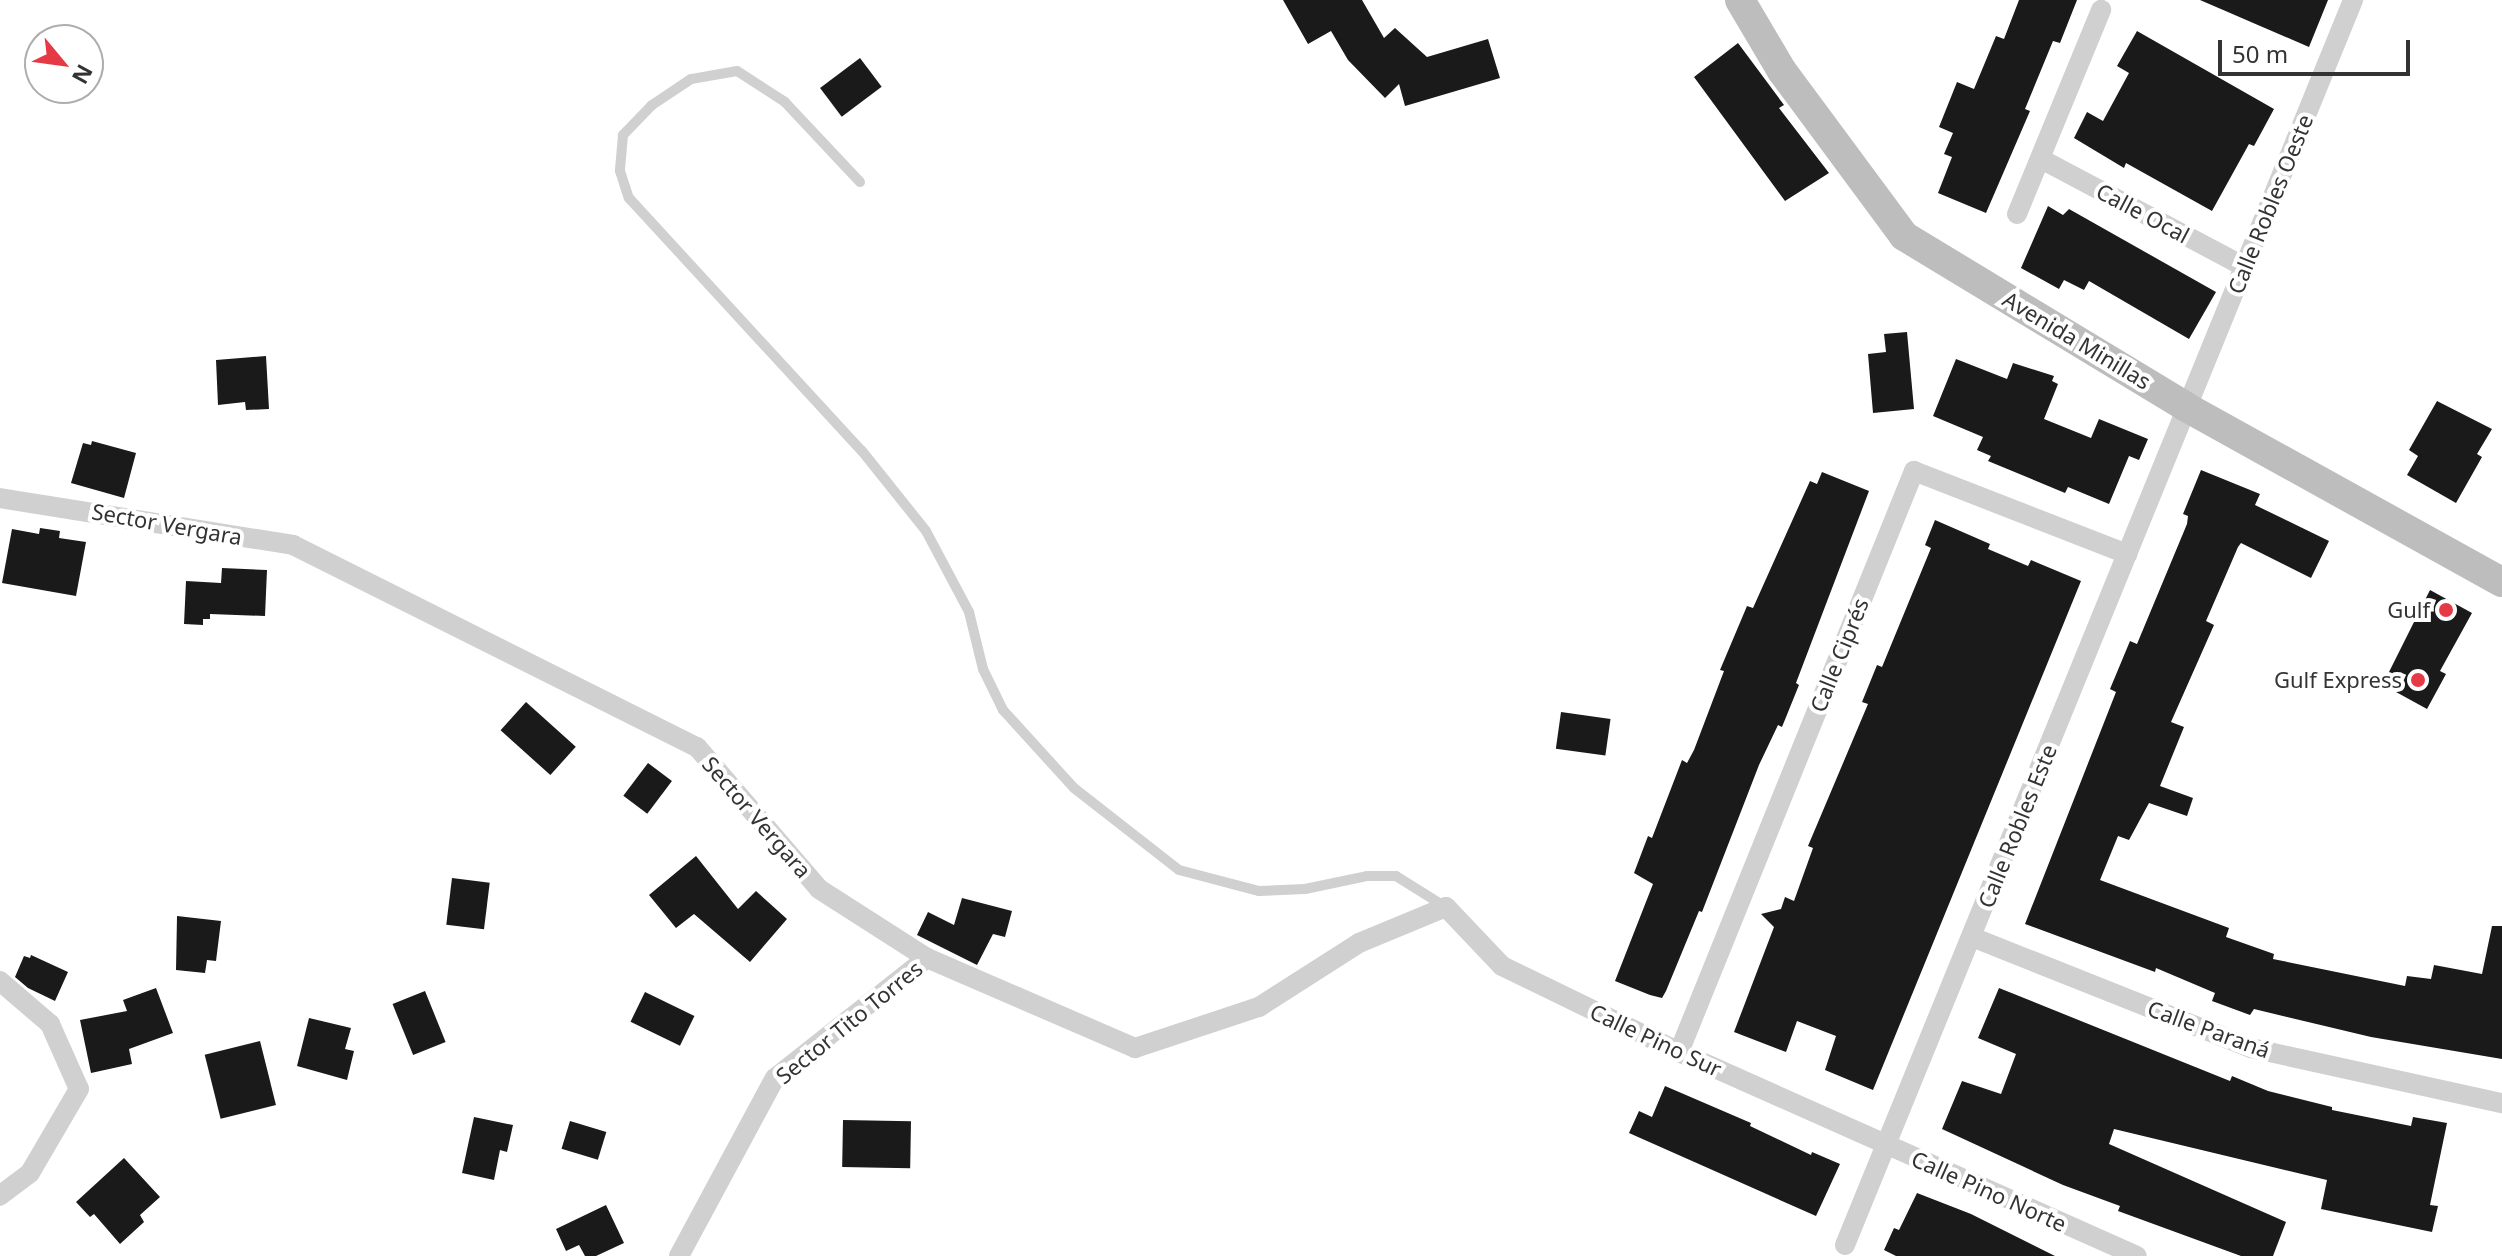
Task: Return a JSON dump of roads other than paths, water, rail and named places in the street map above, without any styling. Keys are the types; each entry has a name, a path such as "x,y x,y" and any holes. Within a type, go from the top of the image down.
{"street":[{"name":"Avenida Minillas","path":"1740,0 1782,71 1904,236 2186,407 2502,582"},
{"name":"Calle Robles Oeste","path":"2186,407 2353,0"},
{"path":"2017,214 2101,10"},
{"name":"Calle Ocal","path":"2041,159 2245,267"},
{"name":"Calle Robles Este","path":"1845,1245 2186,407"},
{"name":"Calle Ciprés","path":"1679,1052 1914,471 2127,554"},
{"name":"Sector Vergara","path":"0,498 293,545 697,747 819,889 927,958 1135,1048 1259,1007 1359,943 1446,907"},
{"name":"Calle Pino Sur","path":"1446,907 1502,966 1679,1052 1886,1145"},
{"name":"Calle Paraná","path":"1972,937 2251,1048 2502,1103"},
{"name":"Sector Tito Torres","path":"679,1256 775,1078 927,958"},
{"path":"0,981 50,1024 79,1089 30,1173 0,1196"},
{"name":"Calle Pino Norte","path":"1886,1145 2137,1256"}],"lane":[{"path":"860,182 785,102 737,71 691,79 652,105 623,135 620,171 629,198 862,451 926,531 969,612 983,669 1003,710 1074,788 1179,870 1259,891 1305,889 1367,876 1396,876 1446,907"}],"place":[{"name":"Gulf","path":"2446,610"},
{"name":"Gulf Express","path":"2418,680"}]}
